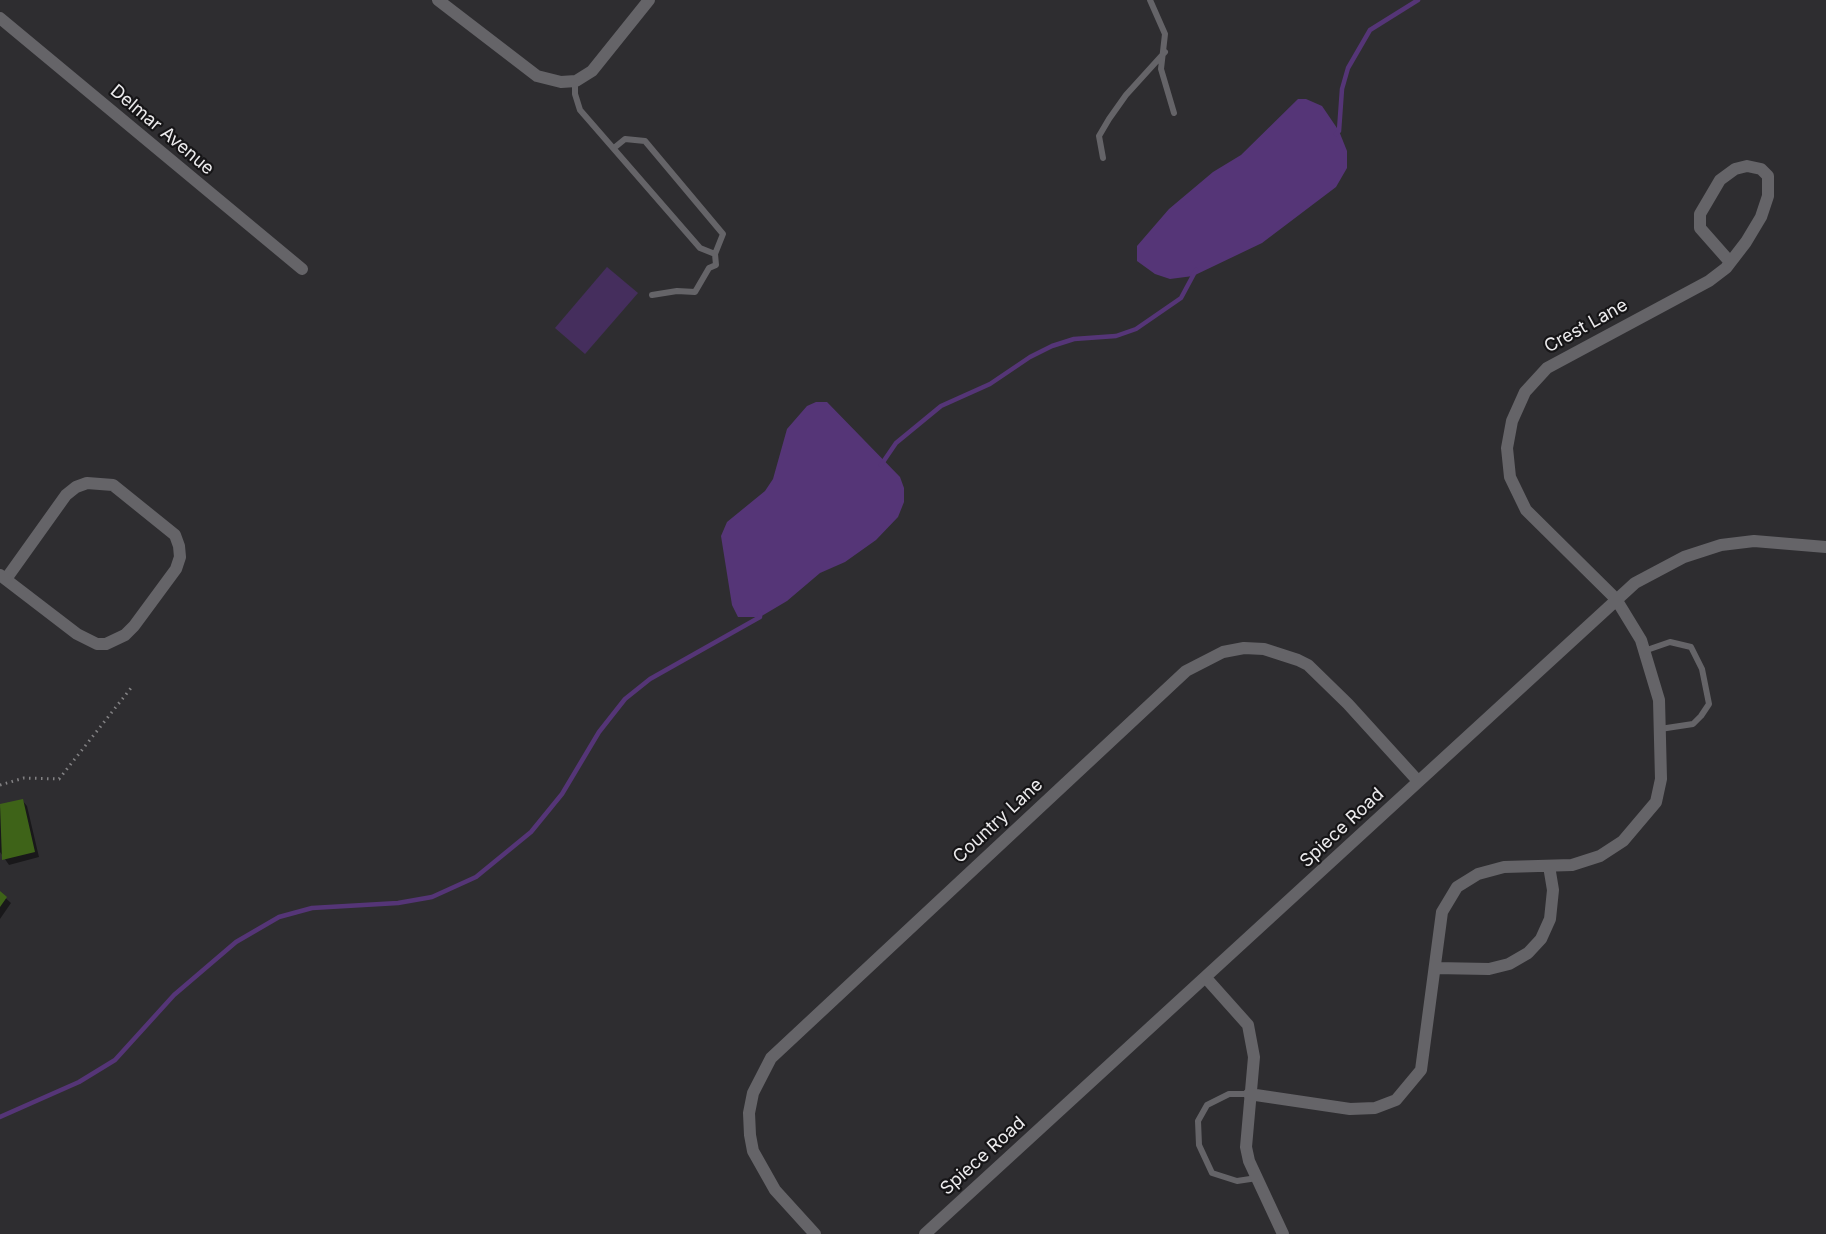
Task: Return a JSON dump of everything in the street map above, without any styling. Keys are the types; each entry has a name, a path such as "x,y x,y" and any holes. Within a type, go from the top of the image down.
{"street":[{"path":"438,0 537,76 561,82 576,81 592,71 649,0"},
{"name":"Delmar Avenue","path":"0,18 302,269"},
{"name":"Crest Lane","path":"1249,1094 1350,1109 1375,1108 1396,1100 1421,1070 1442,912 1457,887 1478,874 1504,867 1572,865 1600,856 1623,841 1646,817 1656,802 1661,779 1659,700 1641,640 1616,600 1526,510 1510,477 1507,448 1512,421 1525,392 1547,368 1709,281 1730,262 1761,217 1768,196 1768,176 1761,169 1747,166 1735,169 1720,180 1701,214 1701,228 1730,262"},
{"path":"87,483 112,485 175,535 179,546 180,557 176,569 134,626 125,635 106,644 97,644 77,634 3,577 66,495 76,487 87,483"},
{"name":"Spiece Road","path":"925,1234 1635,583 1684,557 1721,545 1754,541 1826,547"},
{"name":"Country Lane","path":"815,1234 775,1190 753,1151 750,1135 751,1103 761,1074 771,1058 1186,671 1222,652 1244,648 1264,649 1298,660 1308,665 1348,704 1418,781"},
{"path":"1435,968 1489,969 1509,964 1528,953 1541,939 1550,919 1553,890 1550,866"},
{"path":"1206,978 1248,1025 1254,1057 1246,1147 1257,1178 1283,1234"}],"lane":[{"path":"1150,0 1165,34 1165,52 1161,69 1174,113"},
{"path":"1102,158 1099,136 1109,119 1126,95 1165,52"},
{"path":"576,81 575,94 580,110 700,248 715,254"},
{"path":"614,148 626,139 645,141 723,234 715,254 716,265 709,268 695,292 677,291 652,295"},
{"path":"1644,651 1670,642 1690,647 1702,669 1709,704 1701,716 1693,724 1660,729"},
{"path":"1249,1094 1229,1094 1207,1105 1198,1121 1199,1145 1212,1173 1237,1181 1257,1178"}],"path":[{"path":"0,784 24,778 60,778 131,688"}],"shaded area":[{"path":"1298,99 1306,99 1322,106 1339,131 1347,151 1347,168 1336,187 1262,243 1193,276 1170,279 1155,274 1137,261 1137,246 1169,209 1213,172 1241,155"},
{"path":"607,267 638,293 585,354 555,328"},
{"path":"816,402 827,402 900,477 904,488 904,502 898,517 876,540 845,562 820,573 787,601 760,617 738,617 732,605 721,536 727,522 765,491 773,479 787,429 807,406"}],"building":[{"path":"23,799 35,852 2,860 0,804"},
{"path":"0,891 7,897 0,907"}],"waterway":[{"path":"1336,134 1339,131 1342,89 1348,68 1370,30 1418,0"},
{"path":"881,465 896,443 941,406 990,384 1030,357 1052,346 1074,339 1116,336 1136,329 1181,298 1196,270"},
{"path":"0,1117 79,1082 115,1060 174,995 236,942 279,917 312,908 398,903 432,897 476,877 531,832 562,794 599,732 625,699 650,679 760,617 760,612"}]}
